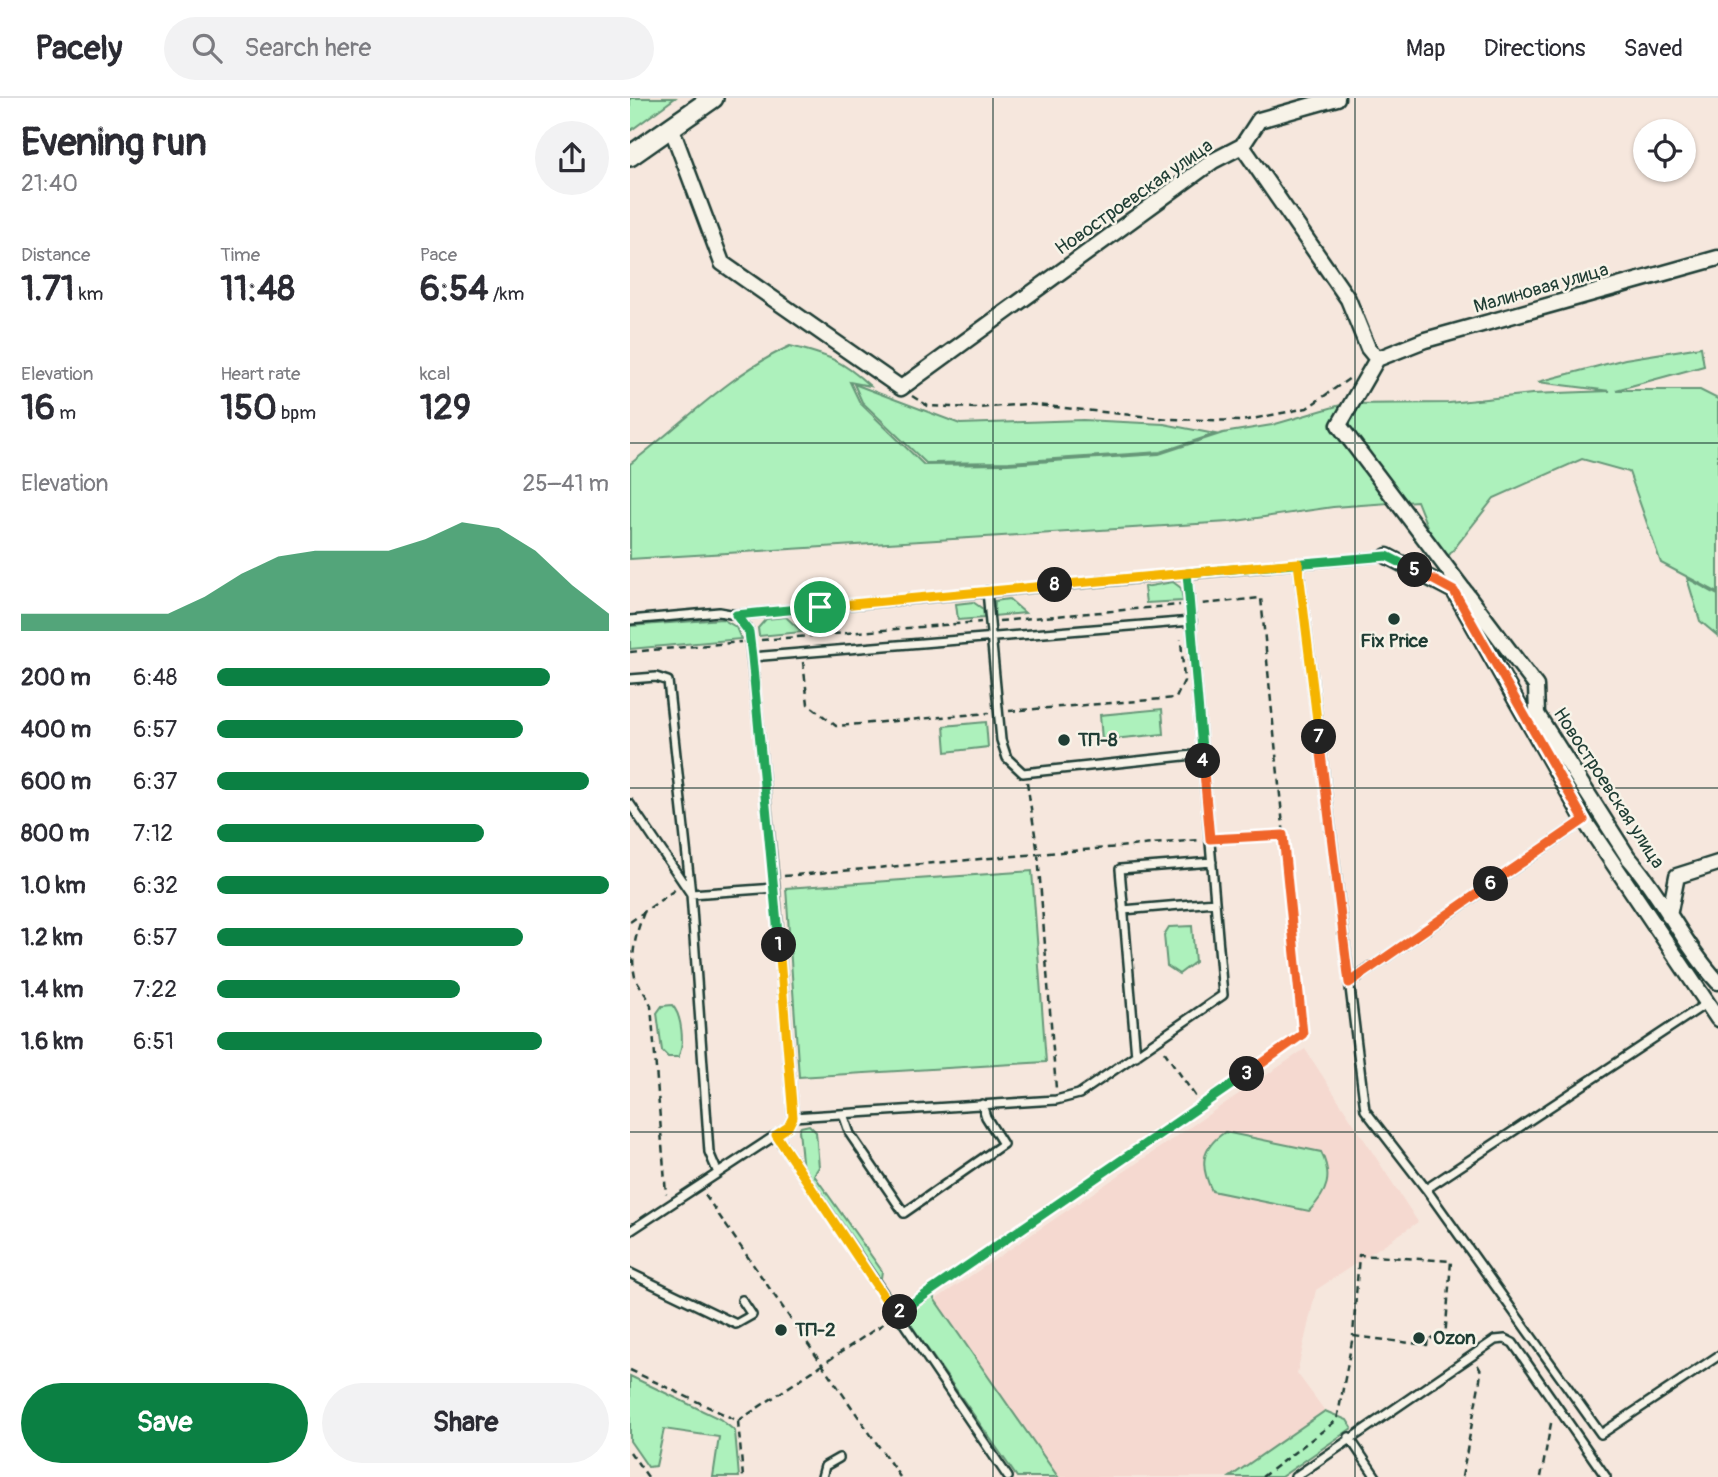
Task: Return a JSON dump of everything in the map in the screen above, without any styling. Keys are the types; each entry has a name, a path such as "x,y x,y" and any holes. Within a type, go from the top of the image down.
{"street":[{"path":"630,156 713,98"},
{"path":"1242,146 1259,120 1338,98"},
{"path":"671,127 722,263 901,388"},
{"name":"Новостроевская улица","path":"901,388 1213,161 1242,146 1348,299 1368,348 1377,359 1339,425 1536,686 1537,714 1669,916 1718,982"},
{"name":"Малиновая улица","path":"1377,359 1425,340 1718,258"},
{"path":"1387,556 1454,591 1584,820 1718,1019"},
{"path":"1669,916 1677,876 1718,863"}],"lane":[{"path":"630,620 719,612 736,615 1387,556"},
{"path":"1298,563 1365,1110 1426,1189 1601,1434 1718,1356"},
{"path":"793,1117 1056,1100 1079,1094 1223,995 1187,573"},
{"path":"987,592 1001,740 1007,758 1023,773 1203,754"},
{"path":"630,1231 788,1127 793,1117 774,876 752,657 749,632 736,615"},
{"path":"752,657 1192,621"},
{"path":"630,679 656,677 668,681 691,894 709,1152 718,1171"},
{"path":"630,804 691,894"},
{"path":"1349,983 1584,820"},
{"path":"1136,1056 1120,869 1212,862"},
{"path":"691,894 775,888"},
{"path":"1124,910 1215,902"},
{"path":"1426,1189 1707,1003"},
{"path":"843,1114 850,1134 904,1213 1003,1144 986,1117 982,1104"},
{"path":"776,1135 896,1315 1009,1477"},
{"path":"630,1273 736,1324 752,1315 742,1300"},
{"path":"1295,1477 1349,1437 1471,1355 1495,1340 1505,1339 1513,1343 1606,1477"},
{"path":"1349,1437 1376,1477"},
{"path":"822,1477 825,1466 839,1458"}],"path":[{"path":"901,388 928,406 977,408 1026,404 1170,419 1242,421 1307,408 1377,359"},
{"path":"630,652 1261,598 1303,1034 823,1366 738,1421"},
{"path":"1023,773 1029,788 1038,854 1056,1100"},
{"path":"774,876 1283,835"},
{"path":"630,922 684,883"},
{"path":"644,912 632,949 631,964 635,980 651,1006 667,1208"},
{"path":"1164,1051 1202,1106"},
{"path":"699,1186 900,1477"},
{"path":"1262,1477 1338,1420 1353,1336 1359,1255 1451,1261 1445,1339 1427,1338 1427,1345 1353,1336"},
{"path":"1462,1477 1481,1371 1471,1355"},
{"path":"630,1370 738,1421"},
{"path":"1541,1477 1555,1403"},
{"path":"738,1421 743,1477"},
{"path":"630,1452 648,1477"}],"shaded area":[{"path":"1305,1049 1418,1222 1316,1290 1297,1373 1325,1411 1230,1477 1058,1477 935,1300"}],"green space":[{"path":"630,98 675,98 630,131"},
{"path":"790,346 833,360 851,370 870,386 850,382 860,403 924,465 1007,464 1159,454 1223,433 1272,425 1344,404 1449,403 1532,394 1610,391 1538,382 1625,359 1701,347 1704,366 1616,390 1700,390 1718,399 1718,593 1661,563 1629,472 1582,459 1494,498 1442,564 1417,501 1333,507 1229,522 630,559 630,464 727,385 768,357"},
{"path":"854,384 960,424 1083,420 1164,424 1215,434 1161,452 1009,462 926,463 862,402"},
{"path":"1687,578 1718,595 1718,636 1700,621"},
{"path":"1173,582 1181,588 1183,601 1146,603 1144,587"},
{"path":"1009,599 1025,613 994,616 995,601"},
{"path":"973,602 983,609 984,618 958,620 956,604"},
{"path":"786,617 802,632 759,636 758,628 766,619"},
{"path":"722,619 736,627 741,639 630,649 630,626"},
{"path":"1162,709 1164,734 1102,740 1100,715"},
{"path":"986,722 988,747 946,752 944,726"},
{"path":"1032,871 1046,1062 799,1077 786,888"},
{"path":"1192,926 1195,962 1179,974 1167,966 1164,935 1169,927"},
{"path":"672,1005 681,1030 678,1057 668,1057 662,1051 657,1013 662,1006"},
{"path":"809,1125 816,1132 819,1167 814,1175 882,1271 881,1278 877,1277 803,1171 799,1130"},
{"path":"1225,1132 1321,1152 1327,1169 1327,1183 1321,1197 1309,1211 1212,1191 1205,1174 1205,1158 1211,1145"},
{"path":"933,1296 1058,1477 1017,1477 904,1315"},
{"path":"630,1376 720,1419 735,1431 739,1477 713,1477 719,1437 664,1429 656,1466 648,1467 630,1441"},
{"path":"1325,1411 1347,1420 1352,1428 1281,1477 1230,1477"}],"place":[{"name":"Fix Price","path":"1394,619"},
{"name":"ТП-8","path":"1064,740"},
{"name":"ТП-2","path":"781,1330"},
{"name":"Ozon","path":"1419,1338"}],"route":[{"path":"820,607 736,615 749,632 752,657 775,888 793,1117 788,1127 776,1135 896,1315 1036,1222 1303,1034 1283,835 1210,839 1187,573 1266,565 1387,556 1454,591 1584,820 1349,983 1298,563 1266,565 820,607"}]}
